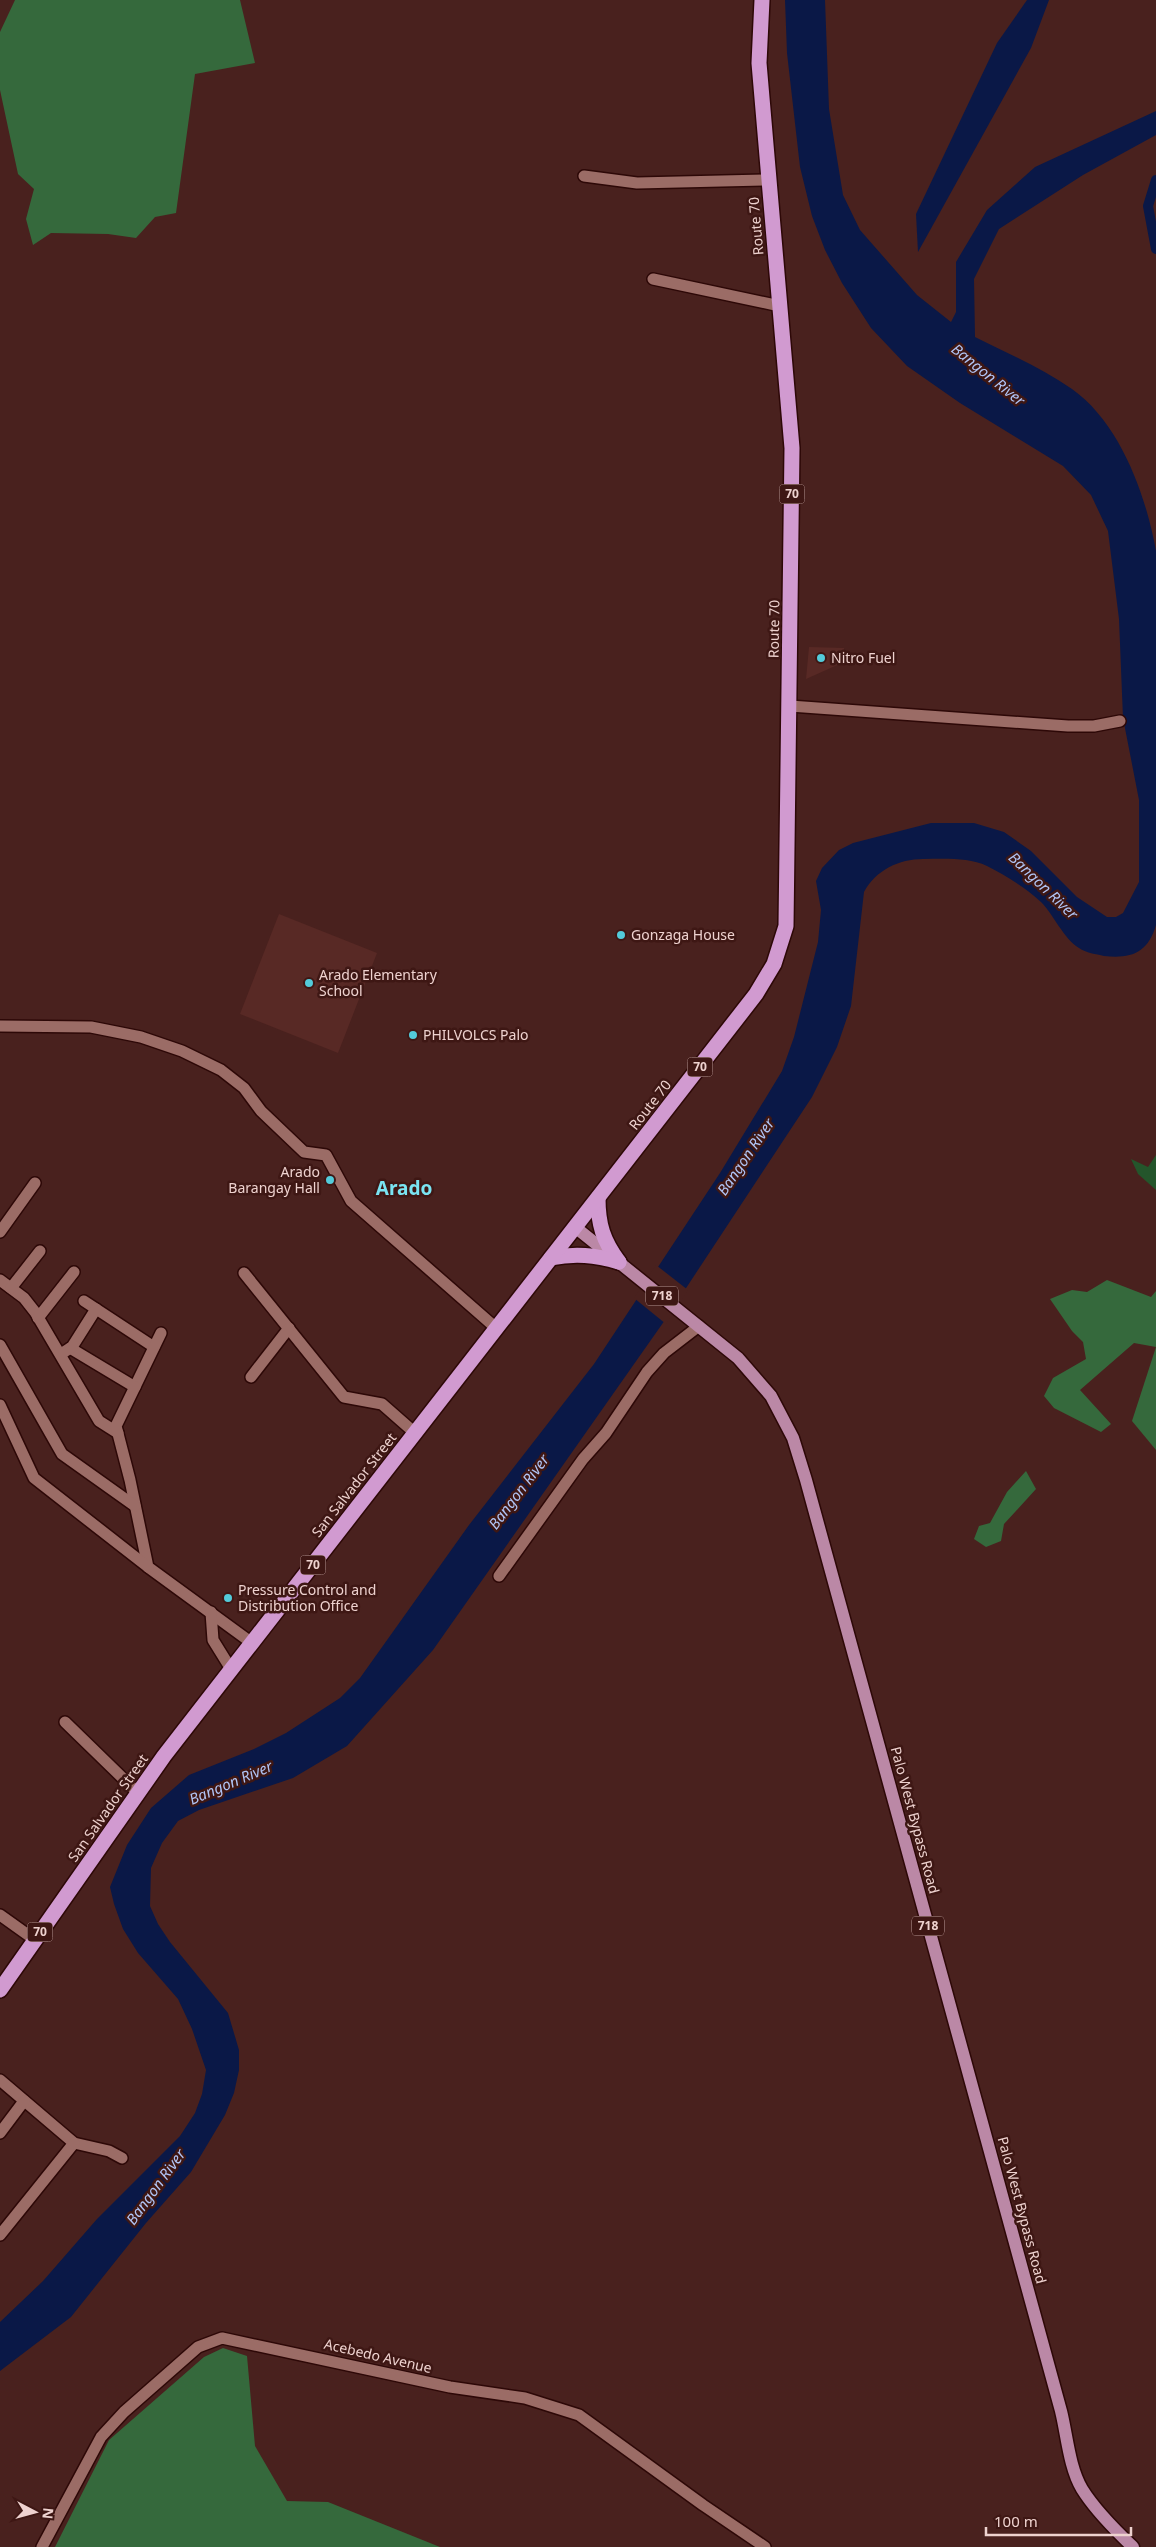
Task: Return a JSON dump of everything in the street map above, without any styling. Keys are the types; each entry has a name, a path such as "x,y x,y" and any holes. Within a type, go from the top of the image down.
{"highway":[{"name":"Route 70","path":"598,1198 756,994 774,964 786,926 792,448 758,63 762,0"},
{"name":"San Salvador Street","path":"0,1990 138,1793 231,1669 598,1198"},
{"path":"598,1198 600,1228 605,1244 619,1262"},
{"path":"551,1258 582,1254 619,1262"}],"main road":[{"name":"Palo West Bypass Road","path":"575,1227 738,1358 771,1396 792,1438 809,1490 1056,2391 1075,2472 1082,2488 1102,2515 1134,2547"}],"street":[{"path":"584,176 636,183 769,180"},
{"path":"653,279 780,306"},
{"path":"790,706 1068,726 1094,726 1120,720"},
{"path":"0,1026 92,1027 141,1037 182,1051 221,1070 244,1088 262,1111 304,1152 326,1155 351,1201 496,1328"},
{"path":"0,1232 35,1183"},
{"path":"11,1288 40,1251"},
{"path":"38,1318 74,1272"},
{"path":"244,1273 344,1397 382,1404 415,1433"},
{"path":"0,1280 24,1298 38,1318 99,1421 118,1433"},
{"path":"84,1301 154,1347"},
{"path":"59,1356 70,1348 96,1310"},
{"path":"499,1576 583,1459 606,1433 647,1372 664,1352 696,1324"},
{"path":"250,1377 289,1328"},
{"path":"148,1567 116,1426 161,1333"},
{"path":"0,1346 62,1454 135,1506"},
{"path":"70,1348 135,1388"},
{"path":"0,1405 34,1478 148,1567 252,1642"},
{"path":"210,1612 213,1640 231,1669"},
{"path":"65,1722 138,1793"},
{"path":"0,1915 35,1940"},
{"path":"0,2080 74,2143 109,2151 122,2158"},
{"path":"0,2133 24,2100"},
{"path":"0,2236 74,2143"},
{"name":"Acebedo Avenue","path":"42,2547 101,2437 124,2412 198,2347 222,2338 450,2387 525,2398 579,2415 703,2505 765,2547"}],"shaded area":[{"path":"809,647 844,648 844,662 806,679"},
{"name":"Arado Elementary School","path":"279,914 377,953 338,1053 240,1014"}],"green space":[{"path":"15,0 240,0 255,63 195,74 176,213 155,217 136,238 108,234 51,233 33,245 26,219 34,189 18,174 0,90 0,32"},
{"path":"1156,1155 1156,1190 1138,1174 1131,1159 1148,1167"},
{"path":"1107,1280 1151,1297 1156,1291 1156,1347 1134,1343 1080,1390 1111,1424 1101,1432 1054,1408 1044,1396 1053,1378 1086,1359 1083,1342 1072,1331 1050,1299 1072,1290 1087,1292"},
{"path":"1156,1347 1156,1450 1132,1421"},
{"path":"1026,1471 1036,1489 1004,1524 1001,1541 986,1547 974,1539 979,1526 990,1523 1007,1492"},
{"path":"223,2348 247,2356 255,2446 287,2501 328,2502 440,2547 55,2547 109,2440 204,2357"}],"water":[{"name":"Bangon River","path":"785,0 825,0 829,109 843,195 860,230 917,295 951,322 956,312 956,262 987,210 1035,167 1156,111 1156,135 1083,175 999,229 974,279 975,337 1049,374 1089,403 1117,440 1138,484 1145,507 1156,551 1156,925 1148,942 1137,952 1114,957 1104,956 1088,952 1073,944 1041,902 1008,878 980,863 947,859 905,861 889,867 869,884 864,892 851,1006 837,1047 812,1097 665,1320 433,1650 347,1746 293,1778 199,1810 178,1821 162,1843 151,1868 150,1906 158,1924 170,1942 228,2013 239,2050 239,2070 234,2093 225,2115 191,2172 146,2223 71,2317 0,2371 0,2322 43,2281 97,2219 180,2136 195,2113 202,2094 206,2070 192,2029 178,1999 138,1953 123,1929 114,1904 110,1887 127,1845 151,1808 189,1775 254,1749 286,1733 340,1698 360,1678 469,1525 594,1364 720,1173 782,1071 794,1037 818,942 821,910 816,881 822,868 839,850 853,843 931,823 974,823 1004,832 1031,851 1077,897 1107,917 1116,917 1123,913 1139,882 1139,800 1123,718 1119,619 1108,531 1091,495 1063,466 960,403 907,366 871,328 842,283 825,250 812,216 800,167 787,53"},
{"path":"1027,0 1049,0 1031,48 918,252 916,214 997,43"}],"pier":[{"path":"656,1265 688,1290 666,1324 634,1298"}],"waterway":[{"path":"1156,180 1148,206 1156,249"}],"place":[{"name":"Nitro Fuel","path":"821,658"},
{"name":"Gonzaga House","path":"621,935"},
{"name":"Arado Elementary School","path":"309,983"},
{"name":"PHILVOLCS Palo","path":"413,1035"},
{"name":"Arado Barangay Hall","path":"330,1180"},
{"name":"Pressure Control and Distribution Office","path":"228,1598"}],"district":[{"name":"Arado","path":"404,1188"}]}
